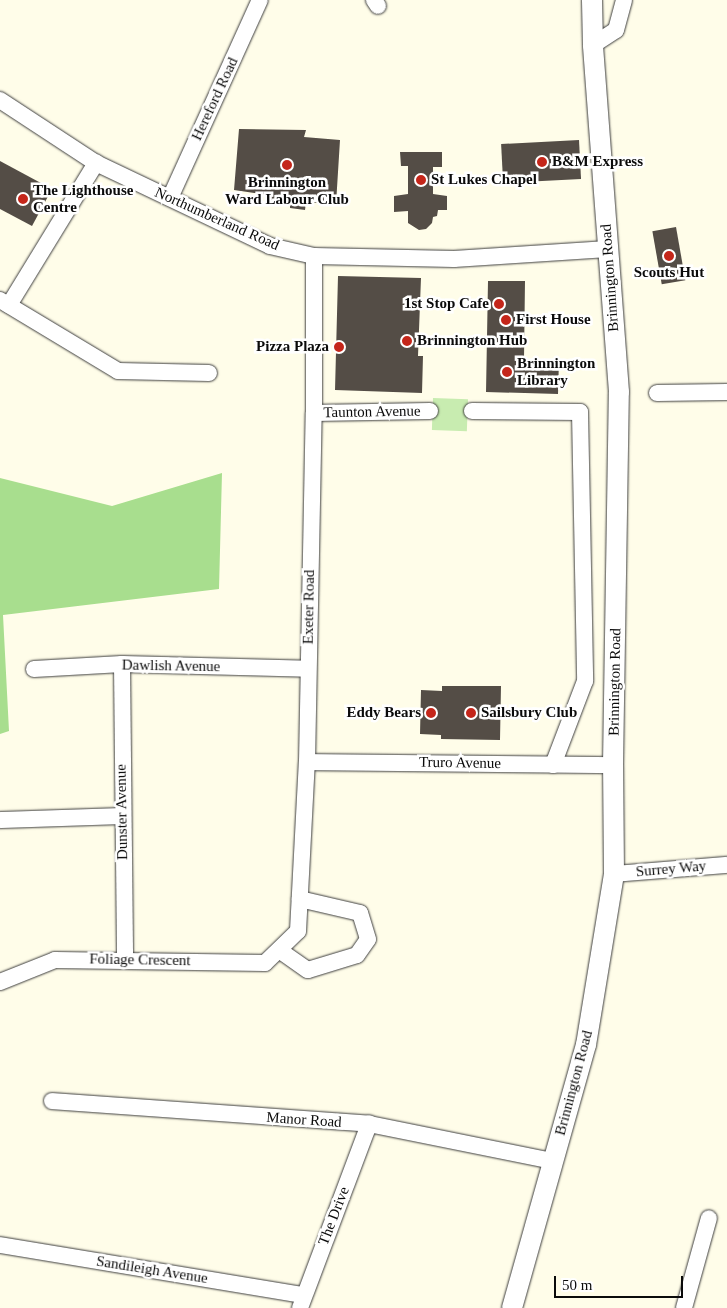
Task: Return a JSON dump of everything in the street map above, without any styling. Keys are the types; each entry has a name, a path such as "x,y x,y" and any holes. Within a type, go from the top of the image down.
{"street":[{"name":"Hereford Road","path":"170,198 260,0"},
{"name":"Brinnington Road","path":"513,1308 586,1045 614,874 619,392 593,45 592,0"},
{"path":"593,45 616,30 624,0"},
{"name":"Northumberland Road","path":"0,100 96,163 270,246 314,256 454,259 608,249"},
{"path":"96,163 4,302 118,370 209,373"},
{"name":"Exeter Road","path":"279,950 298,931 307,762 314,413 314,256"},
{"path":"657,393 727,392"},
{"name":"Taunton Avenue","path":"314,413 430,411"},
{"path":"472,411 580,412 585,681 553,765"},
{"name":"Dawlish Avenue","path":"34,669 122,664 308,669"},
{"name":"Dunster Avenue","path":"122,664 122,816 125,959"},
{"name":"Truro Avenue","path":"307,762 614,765"},
{"path":"0,820 122,816"},
{"name":"Surrey Way","path":"614,874 727,865"},
{"path":"279,950 308,970 357,955 368,939 360,913 300,900"},
{"name":"Foliage Crescent","path":"0,982 54,960 125,959 265,963 279,950"},
{"name":"Manor Road","path":"52,1101 369,1124 553,1161"},
{"name":"The Drive","path":"302,1302 369,1124"},
{"path":"684,1308 709,1218"},
{"name":"Sandileigh Avenue","path":"0,1245 302,1302"}],"green space":[{"path":"433,398 468,399 467,431 432,430"},
{"path":"222,473 219,589 3,615 9,731 0,734 0,478 112,506"}],"building":[{"name":"Brinnington Ward Labour Club","path":"239,129 306,130 304,137 340,140 336,204 306,202 305,210 290,208 290,204 269,201 269,195 234,190"},
{"name":"B&M Express","path":"579,140 581,179 503,183 501,144"},
{"name":"St Lukes Chapel","path":"400,152 442,152 442,167 433,167 433,194 447,196 447,210 438,210 437,216 433,217 432,223 426,229 419,230 408,223 408,211 394,212 394,196 408,194 408,166 401,166"},
{"name":"The Lighthouse Centre","path":"0,161 52,189 32,226 0,209"},
{"name":"Scouts Hut","path":"676,227 685,280 662,284 652,231"},
{"path":"338,276 421,278 418,356 423,356 422,393 335,390"},
{"name":"First House","path":"488,281 525,281 524,359 559,360 558,394 486,392"},
{"name":"Sailsbury Club","path":"442,686 501,686 500,740 441,739 441,735 420,734 421,690 442,691"}],"place":[{"name":"B&M Express","path":"542,162"},
{"name":"Brinnington Ward Labour Club","path":"287,165"},
{"name":"St Lukes Chapel","path":"421,180"},
{"name":"The Lighthouse Centre","path":"23,199"},
{"name":"Scouts Hut","path":"669,256"},
{"name":"1st Stop Cafe","path":"499,304"},
{"name":"First House","path":"506,320"},
{"name":"Brinnington Hub","path":"407,341"},
{"name":"Pizza Plaza","path":"339,347"},
{"name":"Brinnington Library","path":"507,372"},
{"name":"Eddy Bears","path":"431,713"},
{"name":"Sailsbury Club","path":"471,713"}]}
